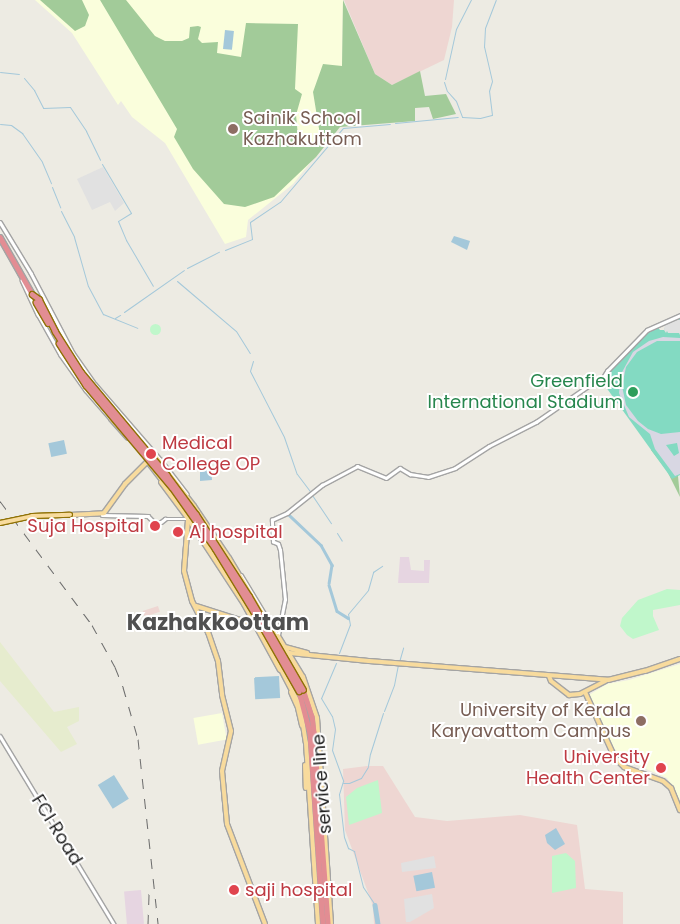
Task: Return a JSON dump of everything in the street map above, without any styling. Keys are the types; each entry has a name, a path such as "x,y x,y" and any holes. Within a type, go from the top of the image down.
{"highway":[{"path":"0,237 78,375 172,487 215,548 299,691 310,733 323,924"},
{"path":"32,294 39,300 55,331 81,372 172,480 202,522 249,596 303,689 312,716 314,732 329,924"}],"main road":[{"path":"111,419 148,461 190,519 249,608 265,642"},
{"path":"0,523 32,516 102,515 125,484 156,455"},
{"name":"service line","path":"156,455 204,520 303,677 317,718 329,924"},
{"path":"190,519 184,571 187,586 218,661 222,695 230,731 222,772 227,828 265,924"},
{"path":"190,519 272,652 298,708 303,730 317,924"},
{"path":"196,606 254,624"},
{"path":"202,620 205,610"},
{"path":"272,652 285,651 398,664 500,670 608,680"},
{"path":"549,676 551,681 569,695 585,692 608,680 645,672 680,659"},
{"path":"585,692 615,758 624,767 663,781 670,788 680,810"}],"street":[{"path":"0,222 23,260 73,354 95,384 156,455"},
{"path":"23,276 25,288 61,354 86,390 111,419"},
{"path":"265,642 277,636 285,600 280,550 278,544 273,542 272,520 287,513 326,483 357,466 386,478 400,468 410,474 428,477 449,471 489,446 536,422 591,384 601,381 614,363 647,330 680,315"},
{"path":"102,515 148,516 154,522 161,522 165,519 204,520"},
{"name":"FCI Road","path":"0,736 114,924"}],"shaded area":[{"name":"Sainik School Kazhakuttom","path":"35,0 343,0 342,66 322,148 293,184 248,220 246,237 225,244 165,143 132,117 121,101 118,105 72,33"},
{"path":"344,0 454,0 452,27 444,60 392,85 375,74"},
{"path":"103,167 124,203 115,211 110,202 92,210 77,179"},
{"path":"677,319 680,320 680,335 679,333 668,333 667,331 666,333 664,330 665,324"},
{"path":"663,337 680,338 680,341 657,341 637,352 626,367 622,386 626,405 638,421 648,429 661,434 680,432 680,474 675,476 655,449 650,434 629,417 619,393 621,374 633,352 649,341","holes":["677,443 679,453 674,456 666,445"]},
{"path":"400,557 409,557 411,570 424,571 424,560 430,560 429,583 398,583"},
{"path":"158,606 160,612 145,617 143,611"},
{"path":"0,642 54,712 79,707 79,721 67,727 77,744 61,752 0,681"},
{"name":"University of Kerala Karyavattom Campus","path":"680,664 680,800 667,778 623,759 614,748 589,695 607,684 629,680"},
{"path":"222,713 227,740 198,745 193,718"},
{"path":"383,766 415,817 447,821 520,815 577,825 585,889 623,892 623,924 374,924 373,906 345,830 343,769"},
{"path":"434,856 436,868 402,872 401,863"},
{"path":"141,890 144,924 127,924 124,891"},
{"path":"432,894 434,908 410,922 406,922 404,899"}],"green space":[{"path":"40,0 82,0 89,15 85,26 75,31"},
{"path":"100,0 126,0 155,36 165,41 182,41 189,38 190,27 198,26 201,27 198,39 202,43 218,42 217,53 241,57 246,23 298,24 295,89 302,94 296,115 299,147 314,146 321,141 313,92 323,64 342,66 343,0 375,74 392,85 420,71 425,96 446,94 456,114 433,119 429,107 415,108 415,121 340,127 316,157 274,197 245,207 224,204 193,169 174,137 177,129"},
{"path":"680,318 680,475 672,479 603,383 614,366 645,334 657,326 660,330 664,330 667,322"},
{"path":"155,323 161,329 155,335 149,329"},
{"path":"653,449 678,476 680,497 667,471 651,450"},
{"path":"667,589 680,590 680,605 653,610 653,616 659,630 633,639 627,635 620,626 622,618 638,600"},
{"path":"378,780 382,813 349,825 346,797 357,788"},
{"path":"566,853 575,861 576,888 552,893 552,856"}],"water":[{"path":"225,30 234,31 232,50 223,49"},
{"path":"454,236 470,241 467,250 451,242"},
{"path":"64,440 67,454 51,457 48,443"},
{"path":"211,469 212,480 200,481 200,471"},
{"path":"279,676 280,698 255,699 254,677"},
{"path":"114,775 129,799 113,809 98,785"},
{"path":"556,828 565,844 555,850 547,843 545,835"},
{"path":"432,872 435,888 416,891 413,876"}],"waterway":[{"path":"445,79 456,29 471,0"},
{"path":"444,82 447,91 456,101 462,117 480,118 492,115 489,91 492,81 484,47 485,28 496,0"},
{"path":"0,72 19,74"},
{"path":"24,78 34,90 43,108 70,107 86,131 100,160"},
{"path":"395,123 458,117"},
{"path":"0,124 11,125 22,133 42,162 51,183"},
{"path":"225,250 252,239 250,222 280,202 343,128 390,124"},
{"path":"102,164 131,213 118,221 126,240 153,286"},
{"path":"52,187 60,207"},
{"path":"61,211 74,237 88,286 103,314 137,328"},
{"path":"187,268 219,252"},
{"path":"124,312 184,270"},
{"path":"177,281 236,331 250,353"},
{"path":"115,318 120,315"},
{"path":"253,361 250,371 284,437 297,474 310,491"},
{"path":"312,495 331,523"},
{"path":"287,513 321,545 332,565 329,583"},
{"path":"337,533 342,541"},
{"path":"339,653 350,625 348,614 368,590 373,572 382,566"},
{"path":"329,585 337,611 348,618"},
{"path":"399,662 403,648"},
{"path":"336,663 321,698 332,716 335,729 332,750 343,781 339,794 344,837 348,848 354,851 363,887 375,905"},
{"path":"384,711 394,685 398,665"},
{"path":"368,766 383,713"},
{"path":"361,778 368,767"},
{"path":"343,783 349,783 361,778"},
{"path":"375,905 378,924"}],"railway":[{"path":"0,501 92,625 115,667 123,687 138,739 158,924"},
{"path":"148,924 149,889"}],"place":[{"name":"Sainik School Kazhakuttom","path":"233,129"},
{"name":"Greenfield International Stadium","path":"633,392"},
{"name":"Medical College OP","path":"151,454"},
{"name":"Suja Hospital","path":"155,526"},
{"name":"Aj hospital","path":"178,532"},
{"name":"University of Kerala Karyavattom Campus","path":"641,721"},
{"name":"University Health Center","path":"661,768"},
{"name":"saji hospital","path":"234,890"}],"district":[{"name":"Kazhakkoottam","path":"218,623"}]}
